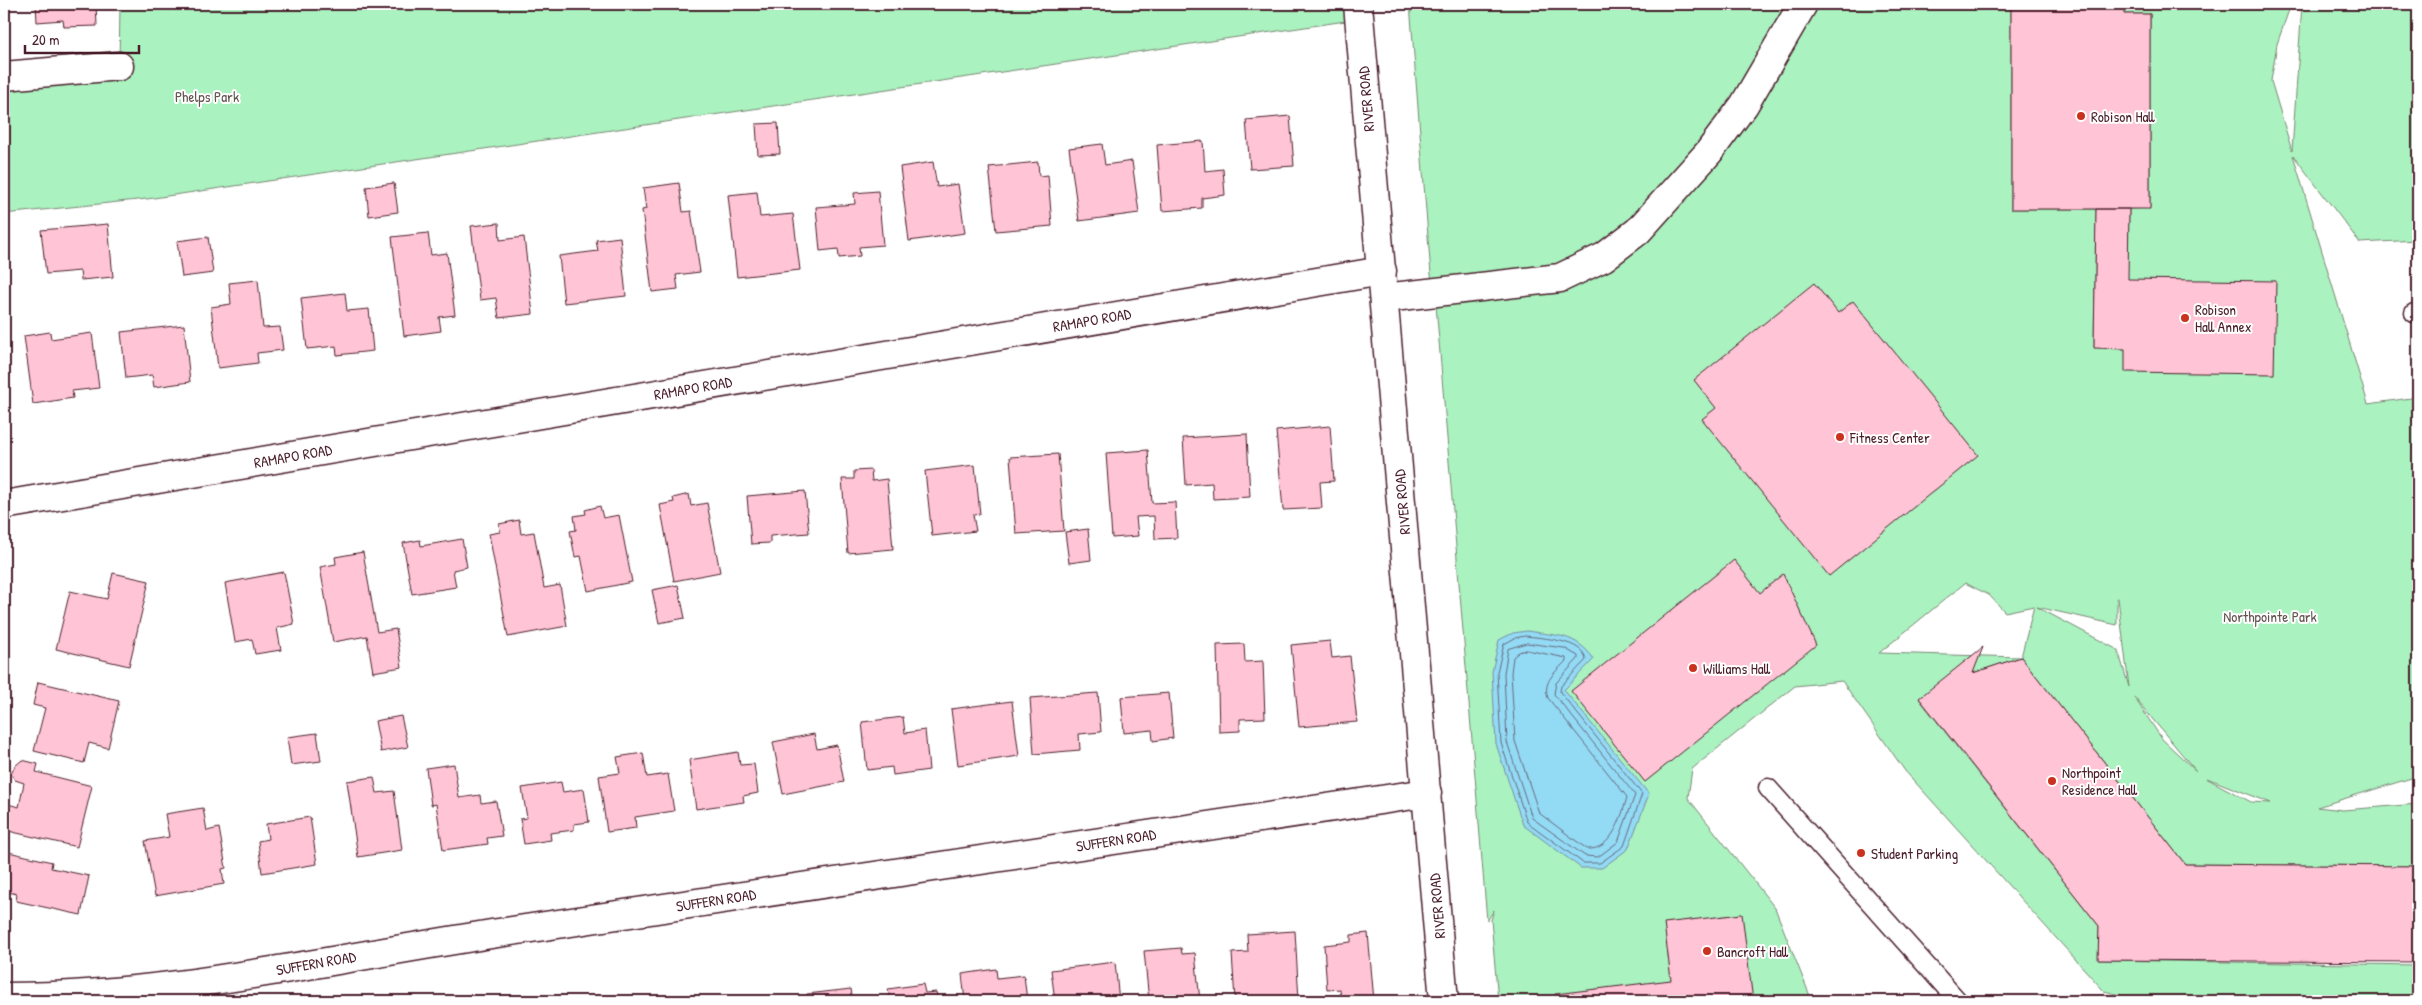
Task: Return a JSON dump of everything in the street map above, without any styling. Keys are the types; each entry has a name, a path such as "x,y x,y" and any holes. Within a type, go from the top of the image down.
{"street":[{"name":"RIVER ROAD","path":"1358,4 1444,1001"},
{"path":"1384,298 1560,278 1604,257 1638,231 1709,152 1744,105 1803,4"},
{"path":"4,76 119,66"},
{"name":"RAMAPO ROAD","path":"4,505 1382,271"},
{"name":"SUFFERN ROAD","path":"4,997 84,995 194,984 411,946 1427,793"}],"lane":[{"path":"1768,788 1958,1001"}],"green space":[{"name":"Phelps Park","path":"120,4 1358,4 1359,19 147,199 4,214 4,76 119,66"},
{"name":"Northpointe Park","path":"1410,4 2067,4 2067,6 2011,7 2011,209 2096,209 2094,347 2125,349 2129,209 2150,208 2150,14 2124,14 2124,4 2291,4 2277,44 2271,81 2292,151 2302,4 2418,4 2418,240 2360,243 2293,155 2368,404 2418,397 2418,776 2317,807 2343,810 2418,804 2418,866 2185,864 2021,657 1973,673 1919,699 2099,926 2099,960 2418,965 2418,1001 2143,1001 2104,991 1905,771 1842,681 1795,686 1692,769 1688,798 1775,908 1812,1001 1498,1001 1491,920 1494,910 1487,921 1435,293 1431,275","holes":["1965,583 1989,595 2005,612 2034,606 2021,657 1879,653","2118,598 2129,687 2118,650 2037,607 2117,625","2134,697 2196,771 2162,739","2206,778 2271,803 2251,802"]}],"water":[{"path":"1527,631 1565,637 1580,644 1594,659 1564,690 1649,794 1628,849 1602,868 1581,868 1523,825 1496,744 1492,672 1499,640 1513,633"}],"building":[{"path":"36,4 96,4 97,26 64,27 63,20 37,22"},
{"name":"Robison Hall","path":"2067,4 2124,4 2124,14 2150,14 2150,209 2011,209 2011,6 2067,6"},
{"path":"1290,116 1294,166 1250,169 1246,120"},
{"path":"778,123 780,154 758,155 756,124"},
{"path":"1203,141 1205,171 1223,169 1225,195 1202,198 1202,208 1162,211 1157,145"},
{"path":"1102,144 1105,165 1132,161 1139,213 1079,221 1069,148"},
{"path":"933,162 937,187 958,184 965,233 909,241 900,167"},
{"path":"1038,162 1039,176 1048,175 1052,226 996,231 989,167"},
{"path":"394,183 398,212 369,216 366,187"},
{"path":"679,183 683,212 691,211 700,272 676,275 678,289 652,292 642,210 646,209 643,188"},
{"path":"878,191 883,245 859,247 860,256 839,258 838,249 820,251 816,207 855,204 854,193"},
{"path":"757,192 760,217 793,214 800,270 737,277 728,195"},
{"name":"Robison Hall Annex","path":"2096,209 2129,209 2128,279 2276,281 2274,374 2125,372 2125,349 2094,348"},
{"path":"499,223 500,240 524,237 533,314 499,318 496,298 480,300 471,226"},
{"path":"108,224 113,277 81,280 80,271 46,274 41,230"},
{"path":"428,233 431,255 447,253 455,315 439,317 441,331 404,336 392,237"},
{"path":"208,237 213,273 182,277 177,241"},
{"path":"620,237 626,296 564,303 559,256 598,251 596,240"},
{"path":"258,280 263,328 280,327 283,350 257,353 258,363 218,368 211,307 231,304 229,283"},
{"name":"Fitness Center","path":"1814,283 1838,313 1853,301 1978,455 1829,576 1702,419 1716,408 1694,380"},
{"path":"345,293 347,311 369,309 373,351 337,355 336,346 307,349 301,298"},
{"path":"184,325 190,382 154,387 152,375 126,378 121,332"},
{"path":"50,332 51,339 92,333 99,388 72,391 73,398 33,404 24,336"},
{"path":"1330,426 1334,481 1320,482 1322,508 1283,510 1276,431"},
{"path":"1247,434 1250,497 1213,499 1212,483 1186,485 1183,438"},
{"path":"1148,450 1152,503 1175,502 1177,538 1155,539 1154,516 1136,517 1138,536 1112,538 1106,453"},
{"path":"1058,454 1064,531 1016,534 1010,457"},
{"path":"975,465 980,514 973,515 976,531 932,536 925,471"},
{"path":"871,470 872,481 887,479 893,549 848,553 842,479 854,479 854,471"},
{"path":"805,491 809,533 770,536 770,543 751,544 747,496"},
{"path":"689,494 691,506 707,503 720,572 674,581 660,505 674,502 673,498"},
{"path":"600,506 603,518 619,515 632,582 588,591 581,556 575,557 570,531 576,530 574,516 586,514 585,510"},
{"path":"519,520 521,534 534,532 544,588 560,585 567,626 508,637 489,534 500,532 499,524"},
{"path":"1088,529 1091,560 1069,563 1065,532"},
{"path":"462,539 467,567 453,570 456,587 412,594 403,543 420,540 421,546"},
{"path":"363,552 377,632 396,629 402,667 373,672 367,636 333,642 320,567 336,564 335,557"},
{"name":"Williams Hall","path":"1734,560 1760,593 1783,574 1816,645 1645,782 1571,691"},
{"path":"284,572 294,624 277,628 281,650 255,654 252,639 235,642 225,583"},
{"path":"113,573 149,581 129,666 56,649 70,591 107,599"},
{"path":"678,585 685,618 659,623 652,590"},
{"path":"1330,641 1332,658 1350,656 1357,722 1299,727 1291,645"},
{"path":"1244,644 1245,662 1263,661 1265,718 1240,719 1240,731 1219,732 1217,645"},
{"name":"Northpoint Residence Hall","path":"1983,647 1973,673 2021,657 2185,864 2418,866 2418,962 2098,960 2099,926 1919,698"},
{"path":"38,682 119,701 108,748 89,743 84,763 34,751 45,708 33,705"},
{"path":"1098,693 1101,732 1079,734 1080,750 1034,754 1030,698"},
{"path":"1169,693 1173,738 1153,741 1152,730 1124,733 1121,697"},
{"path":"1012,701 1019,756 958,765 951,709"},
{"path":"401,716 408,747 381,752 375,721"},
{"path":"903,717 905,733 925,730 929,770 893,775 892,767 867,770 862,722"},
{"path":"317,733 321,761 291,765 287,737"},
{"path":"814,734 817,749 837,745 844,782 783,794 773,742"},
{"path":"738,752 740,765 754,764 758,793 743,796 744,802 696,809 689,760"},
{"path":"643,753 647,777 668,774 674,811 635,817 636,828 607,832 599,776 620,773 617,757"},
{"path":"22,760 38,764 36,772 92,786 77,847 4,830 4,803 19,807 24,783 15,780 11,774 15,766"},
{"path":"454,764 459,798 480,795 481,803 496,801 502,836 487,838 488,844 443,850 436,804 431,805 426,768"},
{"path":"374,777 377,793 394,791 402,850 358,857 347,781"},
{"path":"561,782 563,792 584,789 589,822 574,824 574,830 550,833 551,840 524,844 520,819 527,818 522,788"},
{"path":"203,808 207,831 219,828 226,868 222,869 224,884 155,896 145,841 169,837 165,814"},
{"path":"310,817 317,864 262,873 258,841 268,839 266,824"},
{"path":"4,851 52,862 51,868 89,876 81,915 16,901 17,894 4,891"},
{"name":"Bancroft Hall","path":"1742,914 1753,1001 1556,1001 1555,994 1671,980 1664,923"},
{"path":"1295,931 1299,1001 1235,1001 1232,953 1248,952 1247,934"},
{"path":"1368,933 1374,1001 1341,1001 1340,989 1327,990 1324,945 1351,942 1351,935"},
{"path":"1181,948 1182,954 1195,953 1200,1001 1149,1001 1144,951"},
{"path":"1115,962 1119,1001 1055,1001 1051,970"},
{"path":"996,969 997,978 1024,975 1027,1001 965,1001 962,974"},
{"path":"923,984 925,993 936,992 938,1001 890,1001 888,989"},
{"path":"851,989 853,1001 808,1001 807,994"}],"place":[{"name":"Robison Hall","path":"2081,116"},
{"name":"Robison Hall Annex","path":"2185,318"},
{"name":"Fitness Center","path":"1840,437"},
{"name":"Williams Hall","path":"1693,668"},
{"name":"Northpoint Residence Hall","path":"2052,781"},
{"name":"Student Parking","path":"1861,853"},
{"name":"Bancroft Hall","path":"1707,951"}]}
